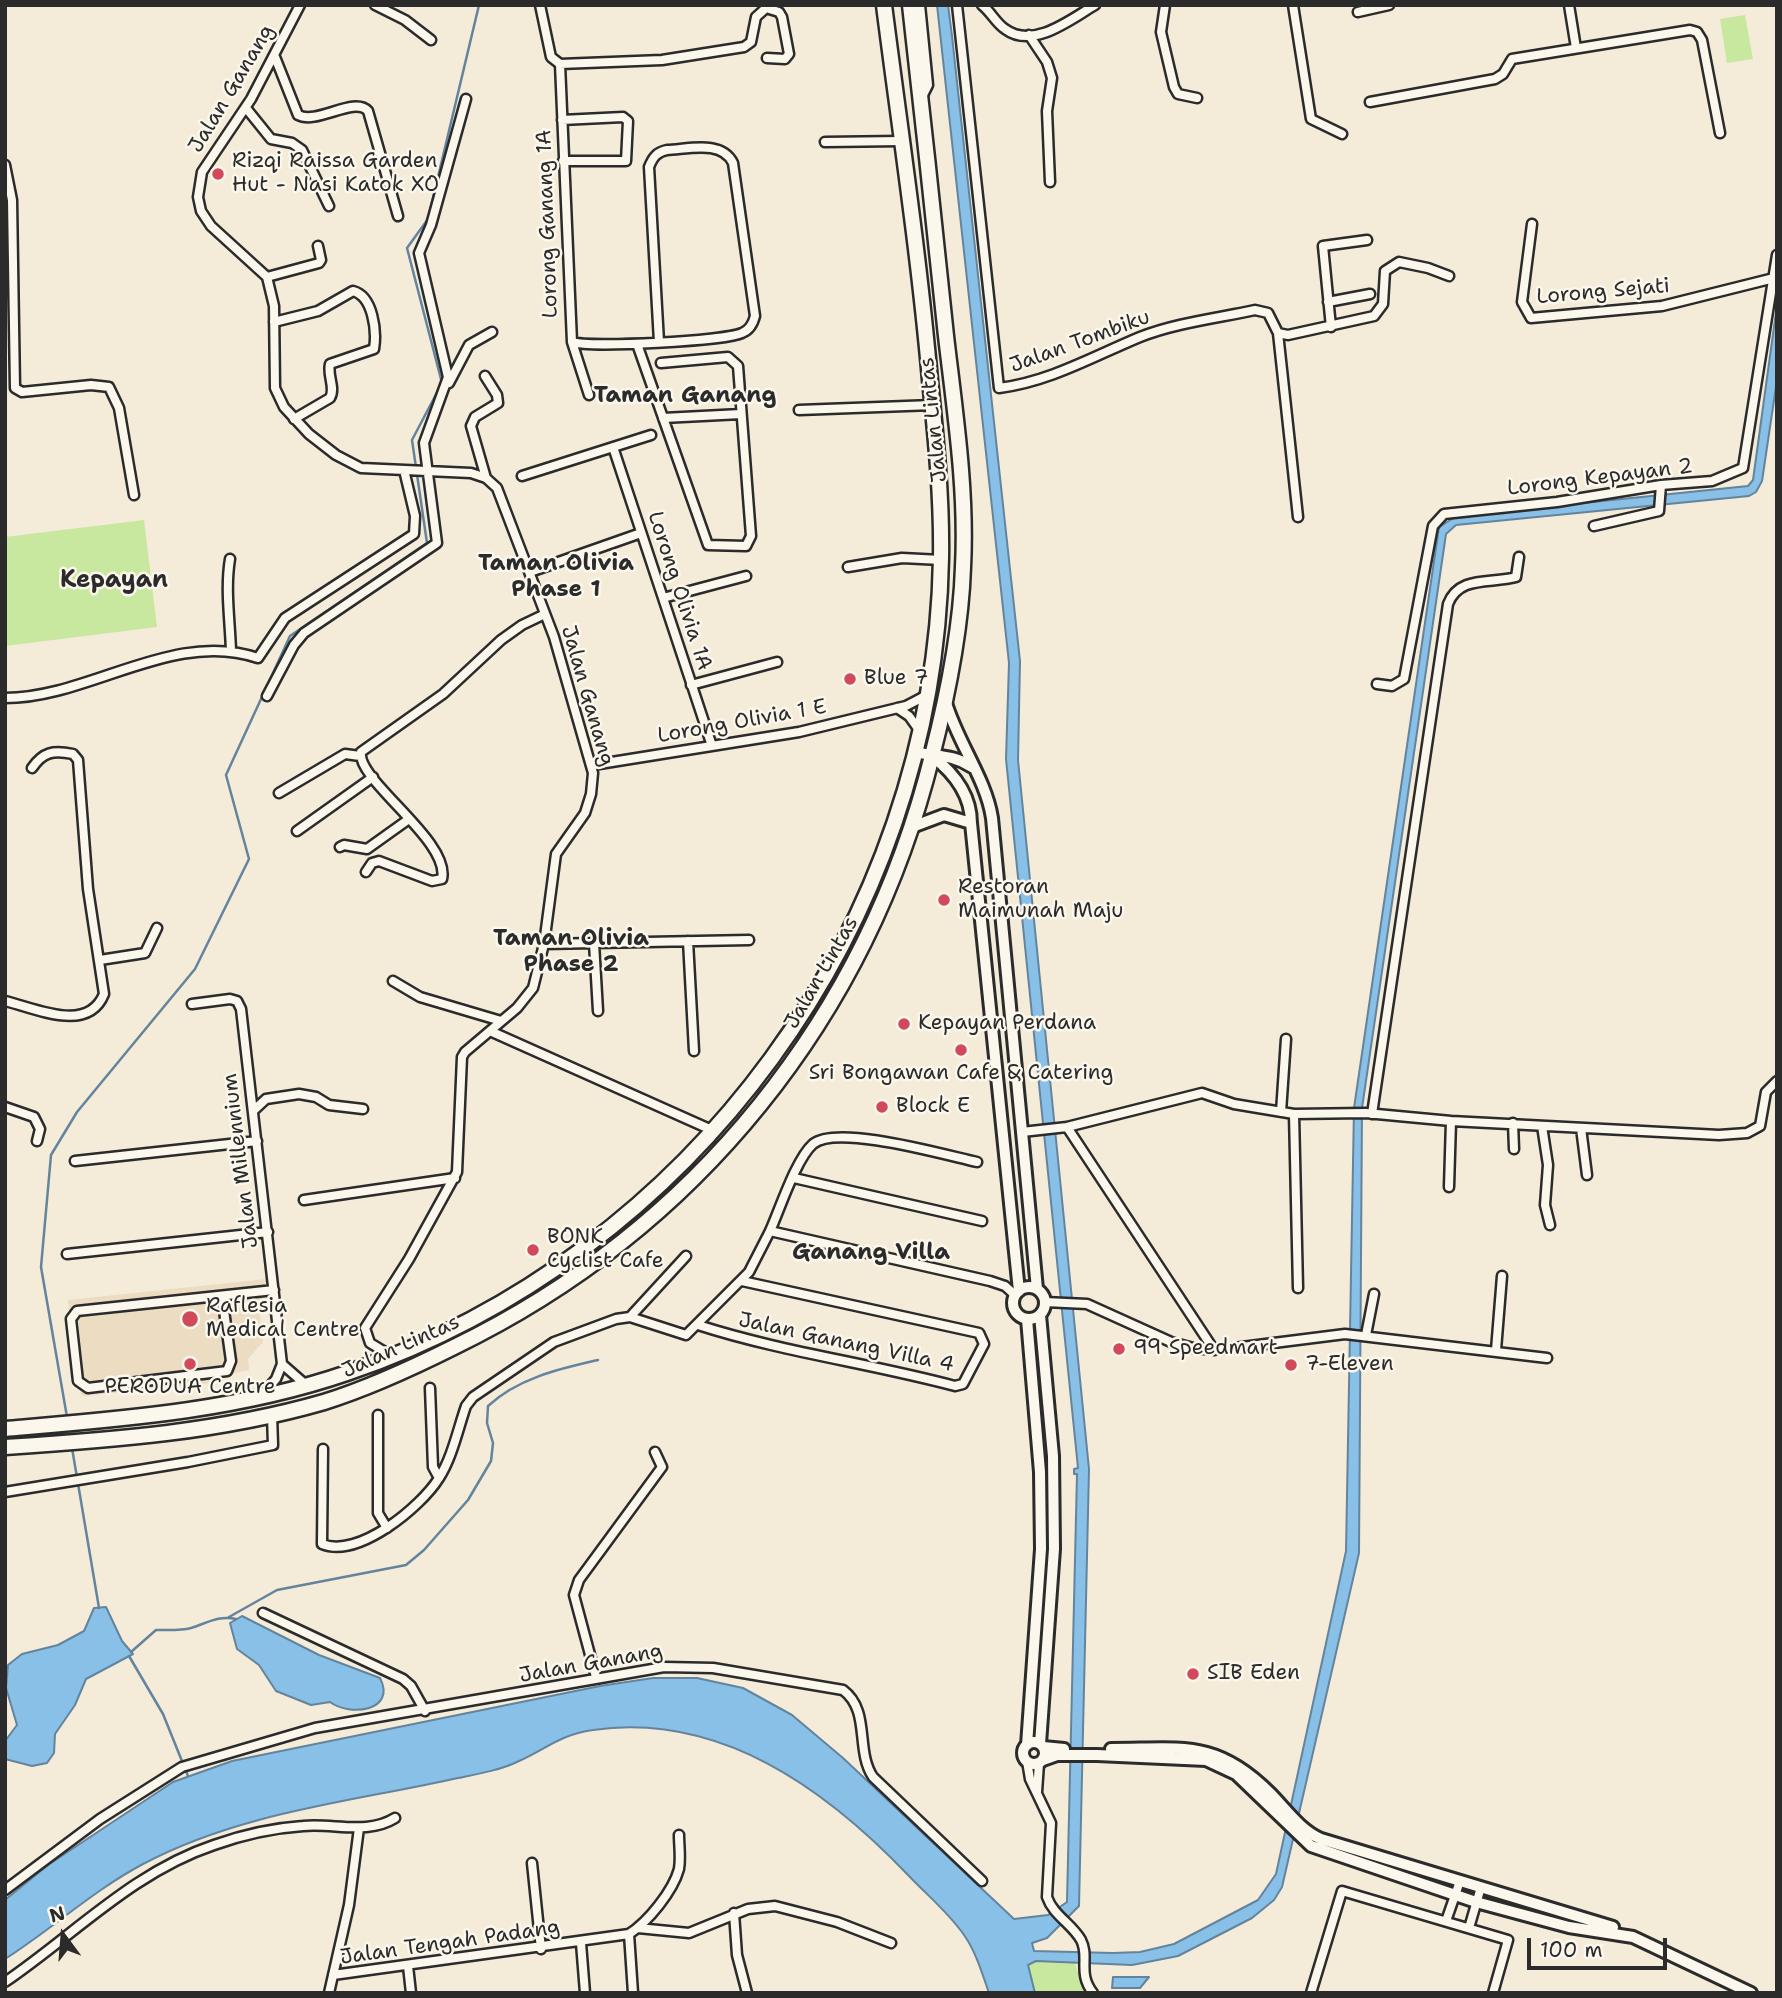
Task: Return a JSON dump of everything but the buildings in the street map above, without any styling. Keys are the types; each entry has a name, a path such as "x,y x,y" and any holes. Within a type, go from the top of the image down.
{"highway":[{"name":"Jalan Lintas","path":"5,1429 145,1418 259,1398 308,1385 393,1356 482,1313 534,1283 635,1209 715,1132 791,1031 854,923 895,823 929,694 937,619 941,560 933,405 884,5"},
{"name":"Jalan Lintas","path":"5,1447 195,1430 272,1415 366,1387 491,1329 591,1265 646,1222 699,1174 778,1083 840,991 888,894 912,827 946,703 964,562 962,492 909,5"},
{"path":"937,619 947,575 953,566 964,562"},
{"path":"683,1164 688,1173 699,1174"}],"street":[{"name":"Jalan Ganang","path":"267,277 211,226 201,211 198,197 207,163 246,108 300,5"},
{"path":"375,5 405,20 431,40"},
{"path":"540,5 551,57 560,64 663,60 738,48 751,42 756,17 766,7 779,12 782,17 789,54 785,60 767,58"},
{"path":"920,5 928,85 920,99"},
{"name":"Jalan Tombiku","path":"957,5 999,387 1018,385 1054,373 1149,334 1255,310 1268,313 1278,333"},
{"path":"982,5 1003,28 1028,35 1048,32 1095,5"},
{"path":"1165,5 1161,32 1174,86 1178,94 1197,98"},
{"path":"1293,5 1311,119 1342,134"},
{"path":"1358,12 1389,5"},
{"path":"1569,5 1576,48"},
{"path":"1370,102 1495,79 1503,74 1511,59 1690,30 1697,32 1702,40 1720,133"},
{"path":"1028,35 1047,62 1052,78 1047,111 1050,182"},
{"path":"275,57 298,115 310,117 359,106 368,111 398,216"},
{"name":"Lorong Ganang 1A","path":"560,64 572,342 586,346 637,344 738,335 750,328 755,316 733,163 727,153 717,148 667,150 656,155 649,167 659,342"},
{"path":"448,385 447,370 419,253 432,225 466,99"},
{"path":"246,108 271,139 292,143 302,150 329,205"},
{"path":"562,120 623,117 628,121 626,161 563,161"},
{"path":"825,142 901,141"},
{"path":"5,165 12,200 15,388 22,392 91,385 109,387 119,408 134,495"},
{"name":"Lorong Sejati","path":"1532,224 1522,302 1531,318 1662,306 1774,278"},
{"path":"1331,327 1323,246 1367,240"},
{"path":"318,246 321,260 319,263 267,277 274,306 275,388 294,419 323,446 353,465 367,469 428,469 486,478"},
{"name":"Lorong Kepayan 2","path":"1377,684 1392,686 1404,679 1433,526 1439,517 1451,512 1557,502 1712,481 1743,468 1773,306 1777,255"},
{"path":"1298,517 1278,333 1288,335 1331,327 1377,313 1383,304 1385,271 1399,262 1449,276"},
{"path":"274,322 318,311 353,291 359,292 364,299 373,320 374,349 330,364 330,398 294,419"},
{"path":"1328,302 1370,294"},
{"path":"267,696 294,645 304,633 437,543 425,440 448,385 469,345 492,332"},
{"path":"572,342 589,395"},
{"path":"637,344 708,545 740,547 749,544 751,536 738,366 728,357 661,363"},
{"name":"Jalan Ganang","path":"361,1368 367,1358 370,1343 366,1333 367,1324 409,1259 455,1178 460,1160 462,1057 526,998 533,988 544,944 556,853 589,803 593,765 530,572 502,498 486,478 471,426 475,417 498,403 497,394 485,376"},
{"path":"799,410 933,405"},
{"path":"663,418 741,414"},
{"path":"522,476 651,435"},
{"name":"Lorong Olivia 1A","path":"613,447 712,747"},
{"path":"5,698 39,695 200,652 231,651 258,658 285,618 415,534 415,516 407,470"},
{"path":"1594,526 1656,513 1661,506 1661,489"},
{"path":"530,572 641,533"},
{"path":"1369,1114 1448,604 1451,596 1462,586 1516,577 1519,557"},
{"path":"848,567 902,558 941,560"},
{"path":"230,559 227,579 231,651"},
{"path":"663,598 746,576"},
{"path":"360,756 364,750 443,694 501,640 522,625 545,614"},
{"path":"691,685 777,662"},
{"name":"Lorong Olivia 1 E","path":"593,765 800,732 897,708 929,694"},
{"path":"946,703 956,736 989,799 992,818 1037,1289"},
{"path":"897,708 909,716 920,732"},
{"path":"5,1001 61,1015 88,1014 96,1008 104,994 88,889 78,760 73,754 51,752 39,757 32,768"},
{"path":"915,752 932,756 946,755 972,767"},
{"path":"279,793 345,754 360,756"},
{"path":"360,756 373,777 436,853 442,868 442,879 432,881 379,861 372,863 366,872"},
{"path":"932,756 948,768 964,789 971,823 1017,1293 1015,1311 1027,1319 1041,1315 1051,1302"},
{"path":"297,831 373,777"},
{"path":"912,827 944,815 971,823"},
{"path":"340,847 344,845 367,849 409,819"},
{"path":"100,960 145,953 157,928"},
{"path":"544,944 749,940"},
{"path":"688,941 694,1051"},
{"path":"594,943 598,1010"},
{"path":"393,981 420,997 500,1021"},
{"name":"Jalan Millennium","path":"192,1004 230,999 240,1004 282,1364"},
{"path":"490,1031 715,1132"},
{"path":"1281,1112 1286,1039"},
{"path":"1022,1132 1067,1127 1202,1093 1234,1104 1294,1114 1351,1113 1706,1135 1747,1133 1763,1122 1766,1092 1777,1081"},
{"path":"253,1111 266,1099 299,1094 316,1097 329,1105 363,1109"},
{"path":"5,1107 34,1116 40,1129 37,1142"},
{"path":"1294,1114 1298,1288"},
{"path":"1450,1187 1451,1121"},
{"path":"1514,1124 1514,1149"},
{"path":"1542,1126 1548,1165 1545,1214 1550,1225"},
{"path":"1067,1127 1214,1350"},
{"path":"1581,1128 1587,1175"},
{"path":"323,1449 322,1544 368,1541 387,1528 439,1478 466,1406 473,1397 554,1342 616,1318 630,1317 682,1336 698,1325 741,1282 755,1263 807,1151 818,1141 863,1138 976,1162"},
{"path":"75,1161 257,1141"},
{"path":"304,1200 455,1178"},
{"path":"794,1178 982,1221"},
{"path":"770,1231 990,1281 1017,1293"},
{"path":"68,1254 268,1232"},
{"path":"630,1317 685,1256"},
{"path":"1496,1350 1502,1276"},
{"name":"Jalan Ganang Villa 4","path":"698,1325 762,1345 901,1371 955,1386 963,1384 984,1344 979,1333 741,1282"},
{"path":"1017,1293 1027,1287 1037,1289 1051,1302 1078,1301 1171,1342 1197,1349 1214,1350 1345,1334 1547,1358"},
{"path":"222,1296 231,1361 230,1367 223,1373 88,1388 78,1381 71,1318 76,1311 274,1290"},
{"path":"1363,1335 1374,1294"},
{"path":"1037,1792 1054,1549 1053,1456 1041,1315"},
{"path":"1027,1319 1039,1459 1041,1549 1027,1745 1023,1755 1027,1761 1030,1779 1051,1822 1046,1895 1064,1922 1079,1937 1083,1949 1082,1969 1093,1993"},
{"path":"370,1343 393,1356"},
{"path":"259,1398 276,1379 282,1364 308,1385"},
{"path":"430,1388 433,1466 439,1478"},
{"path":"5,1492 274,1445 272,1415"},
{"path":"378,1415 378,1513 387,1528"},
{"path":"596,1677 574,1595 579,1580 662,1467 655,1452"},
{"path":"263,1613 403,1679 411,1686 425,1711"},
{"name":"Jalan Ganang","path":"5,1890 100,1819 185,1766 315,1728 425,1711 596,1677 688,1666 843,1690 858,1708 862,1755 873,1777 982,1881"},
{"path":"1027,1745 1041,1746 1057,1752 1097,1752 1206,1760 1236,1774 1280,1810 1320,1849 1476,1902 1569,1927 1633,1937"},
{"path":"1027,1761 1041,1761 1057,1752"},
{"path":"5,1982 133,1885 178,1858 237,1838 287,1827 334,1824 359,1828 379,1826 396,1818"},
{"path":"333,1975 349,1905 359,1828"},
{"path":"1303,1834 1610,1926 1751,1993"},
{"path":"581,1943 629,1934 638,1927 676,1878 680,1857 679,1835"},
{"path":"532,1863 541,1948"},
{"path":"1446,1921 1460,1881"},
{"path":"1469,1928 1481,1887"},
{"path":"1311,1993 1342,1891 1508,1940 1493,1993"},
{"path":"638,1927 689,1933 734,1913 775,1906 837,1922 891,1942"},
{"path":"734,1913 737,1955 747,1993"},
{"path":"629,1934 633,1993"},
{"name":"Jalan Tengah Padang","path":"329,1993 333,1975 581,1943 585,1993"},
{"path":"408,1966 411,1993"}],"shaded area":[{"path":"266,1279 268,1300 258,1301 263,1342 248,1359 249,1370 212,1378 212,1383 82,1396 76,1379 68,1300"}],"green space":[{"path":"1745,15 1753,59 1727,63 1720,19"},
{"path":"144,520 157,627 5,646 5,537"},
{"path":"1036,1961 1075,1963 1084,1993 1035,1993 1028,1965"}],"water":[{"path":"937,5 948,5 952,36 1020,661 1018,760 1089,1469 1079,1906 1047,1938 1032,1943 1034,1951 1140,1952 1174,1944 1258,1900 1276,1874 1346,1551 1354,1108 1439,527 1457,516 1748,486 1753,480 1777,305 1777,380 1762,481 1756,492 1749,496 1456,525 1446,534 1362,1108 1359,1553 1282,1887 1274,1900 1252,1918 1178,1956 1132,1965 1036,1961 1028,1965 1035,1993 989,1993 972,1948 952,1919 877,1844 806,1787 768,1764 727,1745 684,1733 640,1728 593,1730 562,1739 497,1769 297,1810 180,1846 125,1874 5,1959 5,1900 48,1865 173,1782 232,1761 600,1686 653,1678 697,1678 743,1688 792,1715 843,1758 1014,1919 1048,1915 1067,1902 1077,1474 1074,1474 1074,1469 1078,1468 1006,759 1009,663"},
{"path":"106,1607 122,1641 133,1654 86,1679 75,1705 55,1734 54,1753 47,1763 32,1766 5,1759 5,1741 17,1725 6,1688 8,1665 22,1654 58,1645 84,1631 94,1608"},
{"path":"242,1616 319,1655 380,1678 384,1689 382,1698 377,1704 359,1710 339,1707 330,1702 311,1705 276,1691 259,1665 237,1649 230,1623"},
{"path":"1113,1977 1149,1977 1140,1988 1112,1988"}],"waterway":[{"path":"67,1417 41,1267 51,1155 77,1112 195,969 249,859 226,775 290,636 427,543 412,440 442,383 407,248 428,219 479,5"},
{"path":"229,1617 277,1590 406,1565 424,1550 468,1500 491,1461 493,1443 487,1423 488,1406 512,1388 526,1382 554,1371 598,1360"},
{"path":"72,1448 99,1608"},
{"path":"131,1652 156,1630 182,1630 219,1619 236,1619"},
{"path":"129,1656 163,1714 188,1776"}],"place":[{"name":"Rizqi Raissa Garden Hut - Nasi Katok XO","path":"218,174"},
{"name":"Blue 7","path":"850,679"},
{"name":"Restoran Maimunah Maju","path":"944,900"},
{"name":"Kepayan Perdana","path":"904,1024"},
{"name":"Sri Bongawan Cafe & Catering","path":"961,1050"},
{"name":"Block E","path":"882,1107"},
{"name":"BONK Cyclist Cafe","path":"533,1250"},
{"name":"Raflesia Medical Centre","path":"190,1319"},
{"name":"99 Speedmart","path":"1119,1349"},
{"name":"PERODUA Centre","path":"190,1364"},
{"name":"7-Eleven","path":"1291,1365"},
{"name":"SIB Eden","path":"1193,1674"}],"district":[{"name":"Taman Ganang","path":"685,396"},
{"name":"Taman Olivia Phase 1","path":"556,577"},
{"name":"Kepayan","path":"114,581"},
{"name":"Taman Olivia Phase 2","path":"571,952"},
{"name":"Ganang Villa","path":"871,1253"}]}
